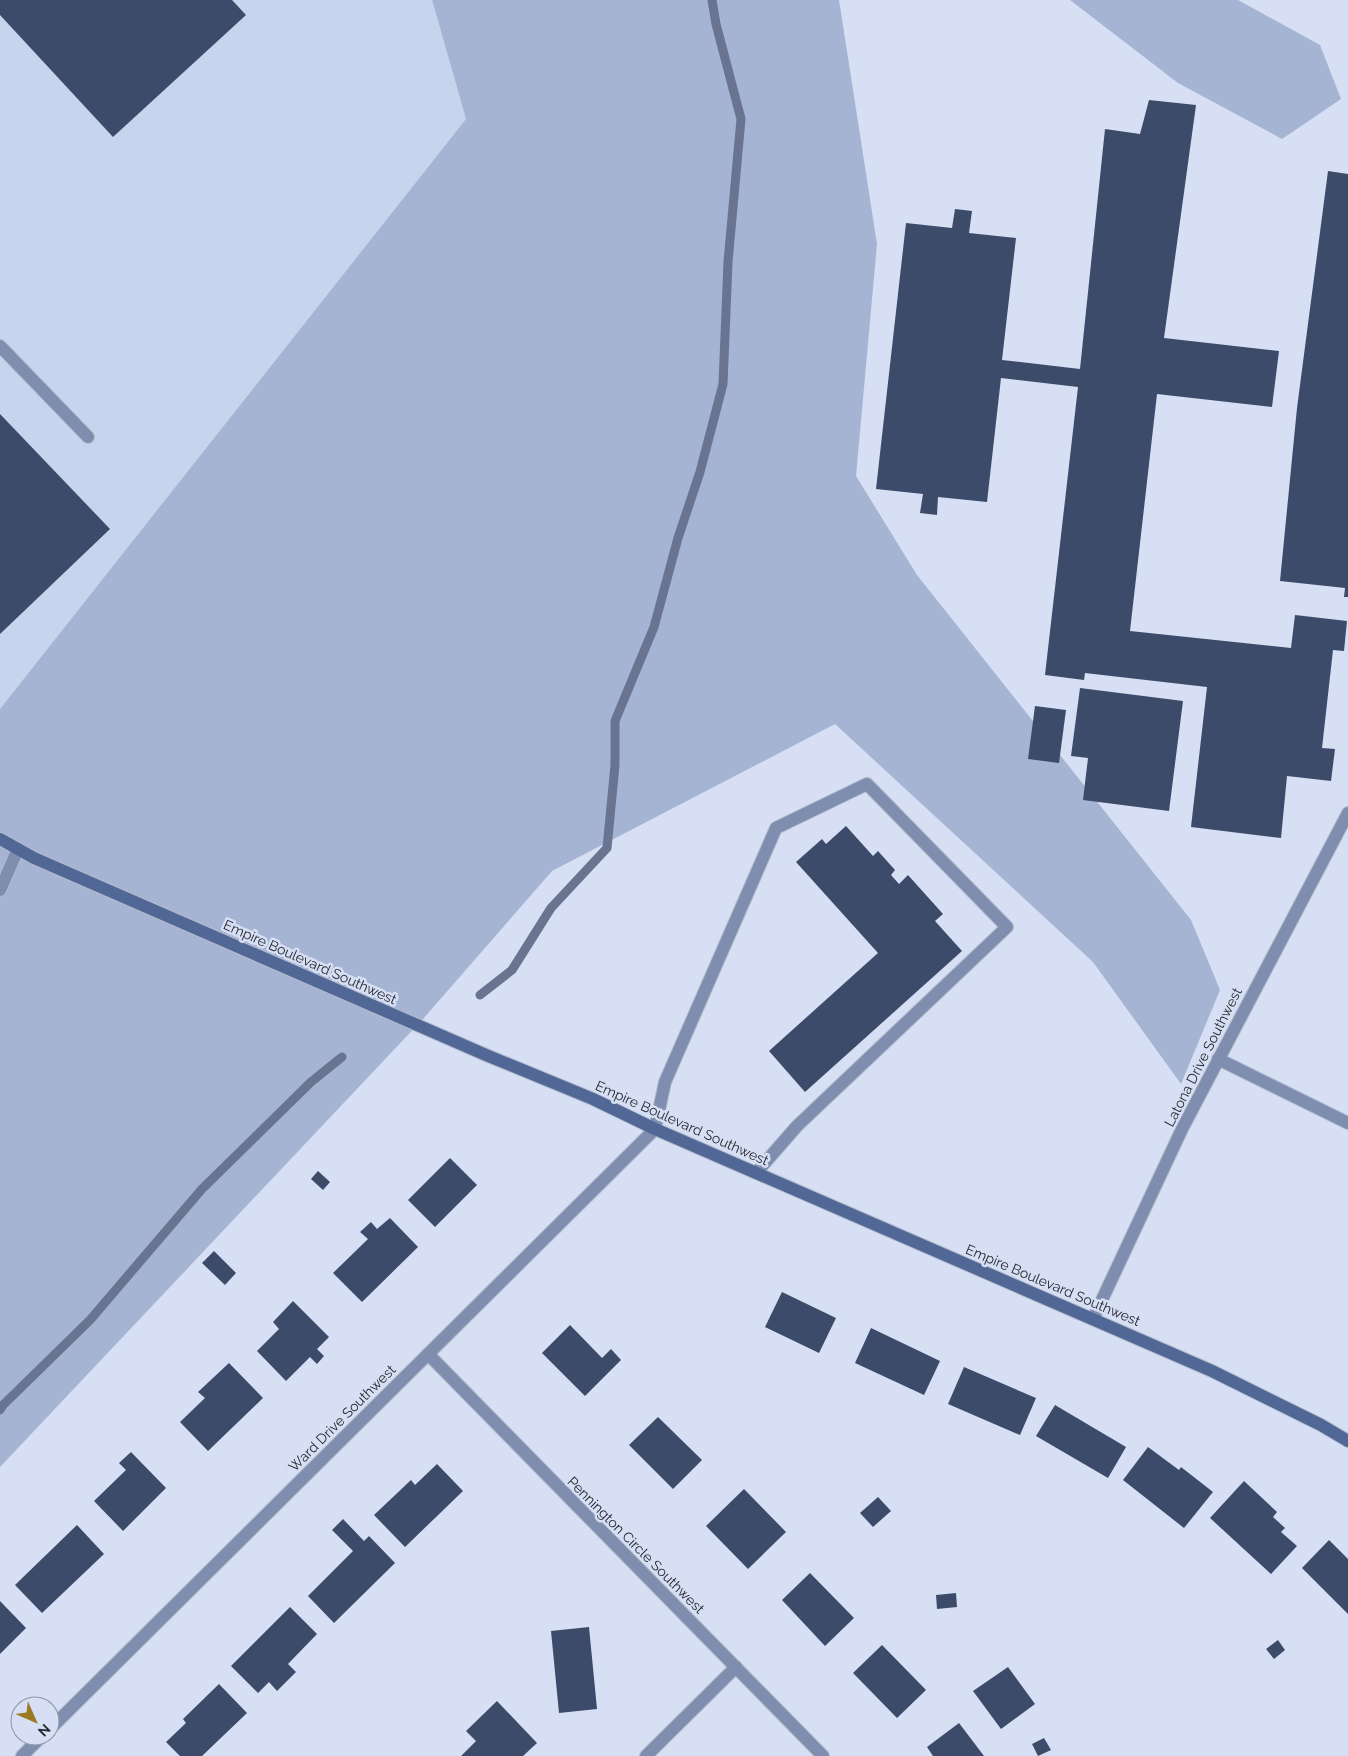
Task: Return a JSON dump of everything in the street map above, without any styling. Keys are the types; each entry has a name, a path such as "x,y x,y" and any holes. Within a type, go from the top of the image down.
{"street":[{"path":"0,346 88,437"},
{"path":"655,1129 665,1082 776,828 867,784 1007,927 797,1126 756,1173"},
{"name":"Latona Drive Southwest","path":"1093,1319 1182,1129 1348,813"},
{"name":"Empire Boulevard Southwest","path":"0,839 34,858 477,1051 593,1099 655,1129 1212,1371 1321,1425 1348,1441"},
{"path":"0,890 18,849"},
{"path":"1218,1059 1348,1123"},
{"name":"Ward Drive Southwest","path":"60,1719 655,1129"},
{"name":"Pennington Circle Southwest","path":"428,1354 824,1756"},
{"path":"646,1756 736,1667"},
{"path":"22,1756 32,1746"}],"shaded area":[{"path":"0,0 432,0 466,119 0,709"},
{"path":"432,0 839,0 877,244 856,476 917,575 1191,920 1220,990 1181,1084 1093,962 835,724 552,871 423,1019 0,1467 0,709 466,119"},
{"path":"1070,0 1238,0 1320,45 1341,99 1282,139 1178,83"}],"building":[{"path":"0,0 232,0 246,15 113,137 0,15"},
{"path":"1149,100 1196,105 1164,338 1279,351 1272,407 1157,394 1130,631 1291,648 1295,615 1347,621 1344,651 1333,650 1322,748 1335,749 1331,781 1287,776 1281,838 1191,827 1207,687 1085,673 1084,680 1045,675 1078,387 1001,378 987,502 938,497 937,515 920,513 923,494 876,489 906,223 952,228 955,209 972,211 969,233 1016,238 1002,360 1080,369 1105,129 1140,134"},
{"path":"1328,171 1348,174 1348,597 1344,597 1345,588 1280,581 1297,408"},
{"path":"0,414 110,529 0,634"},
{"path":"1080,688 1183,701 1169,811 1083,800 1088,758 1071,756"},
{"path":"1035,706 1066,710 1059,763 1028,759"},
{"path":"846,826 873,856 878,851 895,870 891,875 899,884 908,875 943,914 935,921 962,951 805,1092 769,1051 878,953 796,862 822,839 826,844"},
{"path":"450,1158 477,1185 435,1227 408,1200"},
{"path":"318,1171 330,1182 323,1190 311,1179"},
{"path":"390,1218 418,1247 362,1302 333,1273 368,1239 360,1232 371,1222 377,1229"},
{"path":"214,1251 236,1273 225,1285 202,1263"},
{"path":"782,1292 836,1318 819,1353 765,1327"},
{"path":"293,1301 329,1337 317,1349 324,1356 317,1364 310,1357 286,1381 257,1351 279,1329 273,1322"},
{"path":"570,1325 602,1358 611,1349 621,1360 585,1396 542,1353"},
{"path":"871,1328 940,1361 924,1395 855,1363"},
{"path":"229,1363 263,1398 208,1451 180,1422 205,1398 198,1392"},
{"path":"964,1367 1036,1398 1020,1435 948,1404"},
{"path":"1055,1405 1126,1447 1108,1478 1036,1436"},
{"path":"658,1417 702,1460 673,1489 629,1445"},
{"path":"1148,1447 1179,1470 1181,1467 1213,1492 1184,1528 1123,1480"},
{"path":"131,1452 166,1488 123,1531 94,1501 126,1470 119,1463"},
{"path":"437,1464 463,1491 405,1547 374,1515 411,1480 415,1485"},
{"path":"1244,1481 1277,1512 1273,1517 1285,1528 1281,1532 1297,1546 1271,1574 1210,1518"},
{"path":"744,1489 786,1532 748,1569 706,1526"},
{"path":"878,1497 891,1511 873,1527 860,1513"},
{"path":"343,1519 364,1541 369,1536 395,1563 334,1623 308,1596 353,1551 332,1530"},
{"path":"77,1525 104,1554 42,1613 15,1585"},
{"path":"1329,1540 1348,1559 1348,1614 1302,1568"},
{"path":"810,1573 854,1618 825,1646 782,1600"},
{"path":"956,1593 957,1607 937,1609 936,1595"},
{"path":"0,1601 26,1628 0,1654"},
{"path":"290,1607 317,1634 288,1664 296,1672 277,1691 269,1682 258,1693 231,1666"},
{"path":"589,1627 597,1709 559,1713 551,1631"},
{"path":"1278,1640 1285,1650 1274,1659 1266,1649"},
{"path":"882,1645 926,1690 897,1718 853,1673"},
{"path":"1008,1667 1035,1704 1001,1729 973,1691"},
{"path":"219,1684 247,1713 202,1756 180,1756 166,1742 186,1723 183,1719"},
{"path":"497,1701 537,1743 523,1756 461,1756 476,1741 466,1731"},
{"path":"959,1723 984,1756 933,1756 927,1747"},
{"path":"1044,1738 1051,1750 1038,1756 1032,1744"}],"waterway":[{"path":"480,995 512,970 551,908 607,848 615,765 615,721 654,627 678,538 700,472 723,384 728,262 741,119 716,24 712,0"},
{"path":"0,1410 90,1320 202,1189 311,1082 342,1057"}]}
